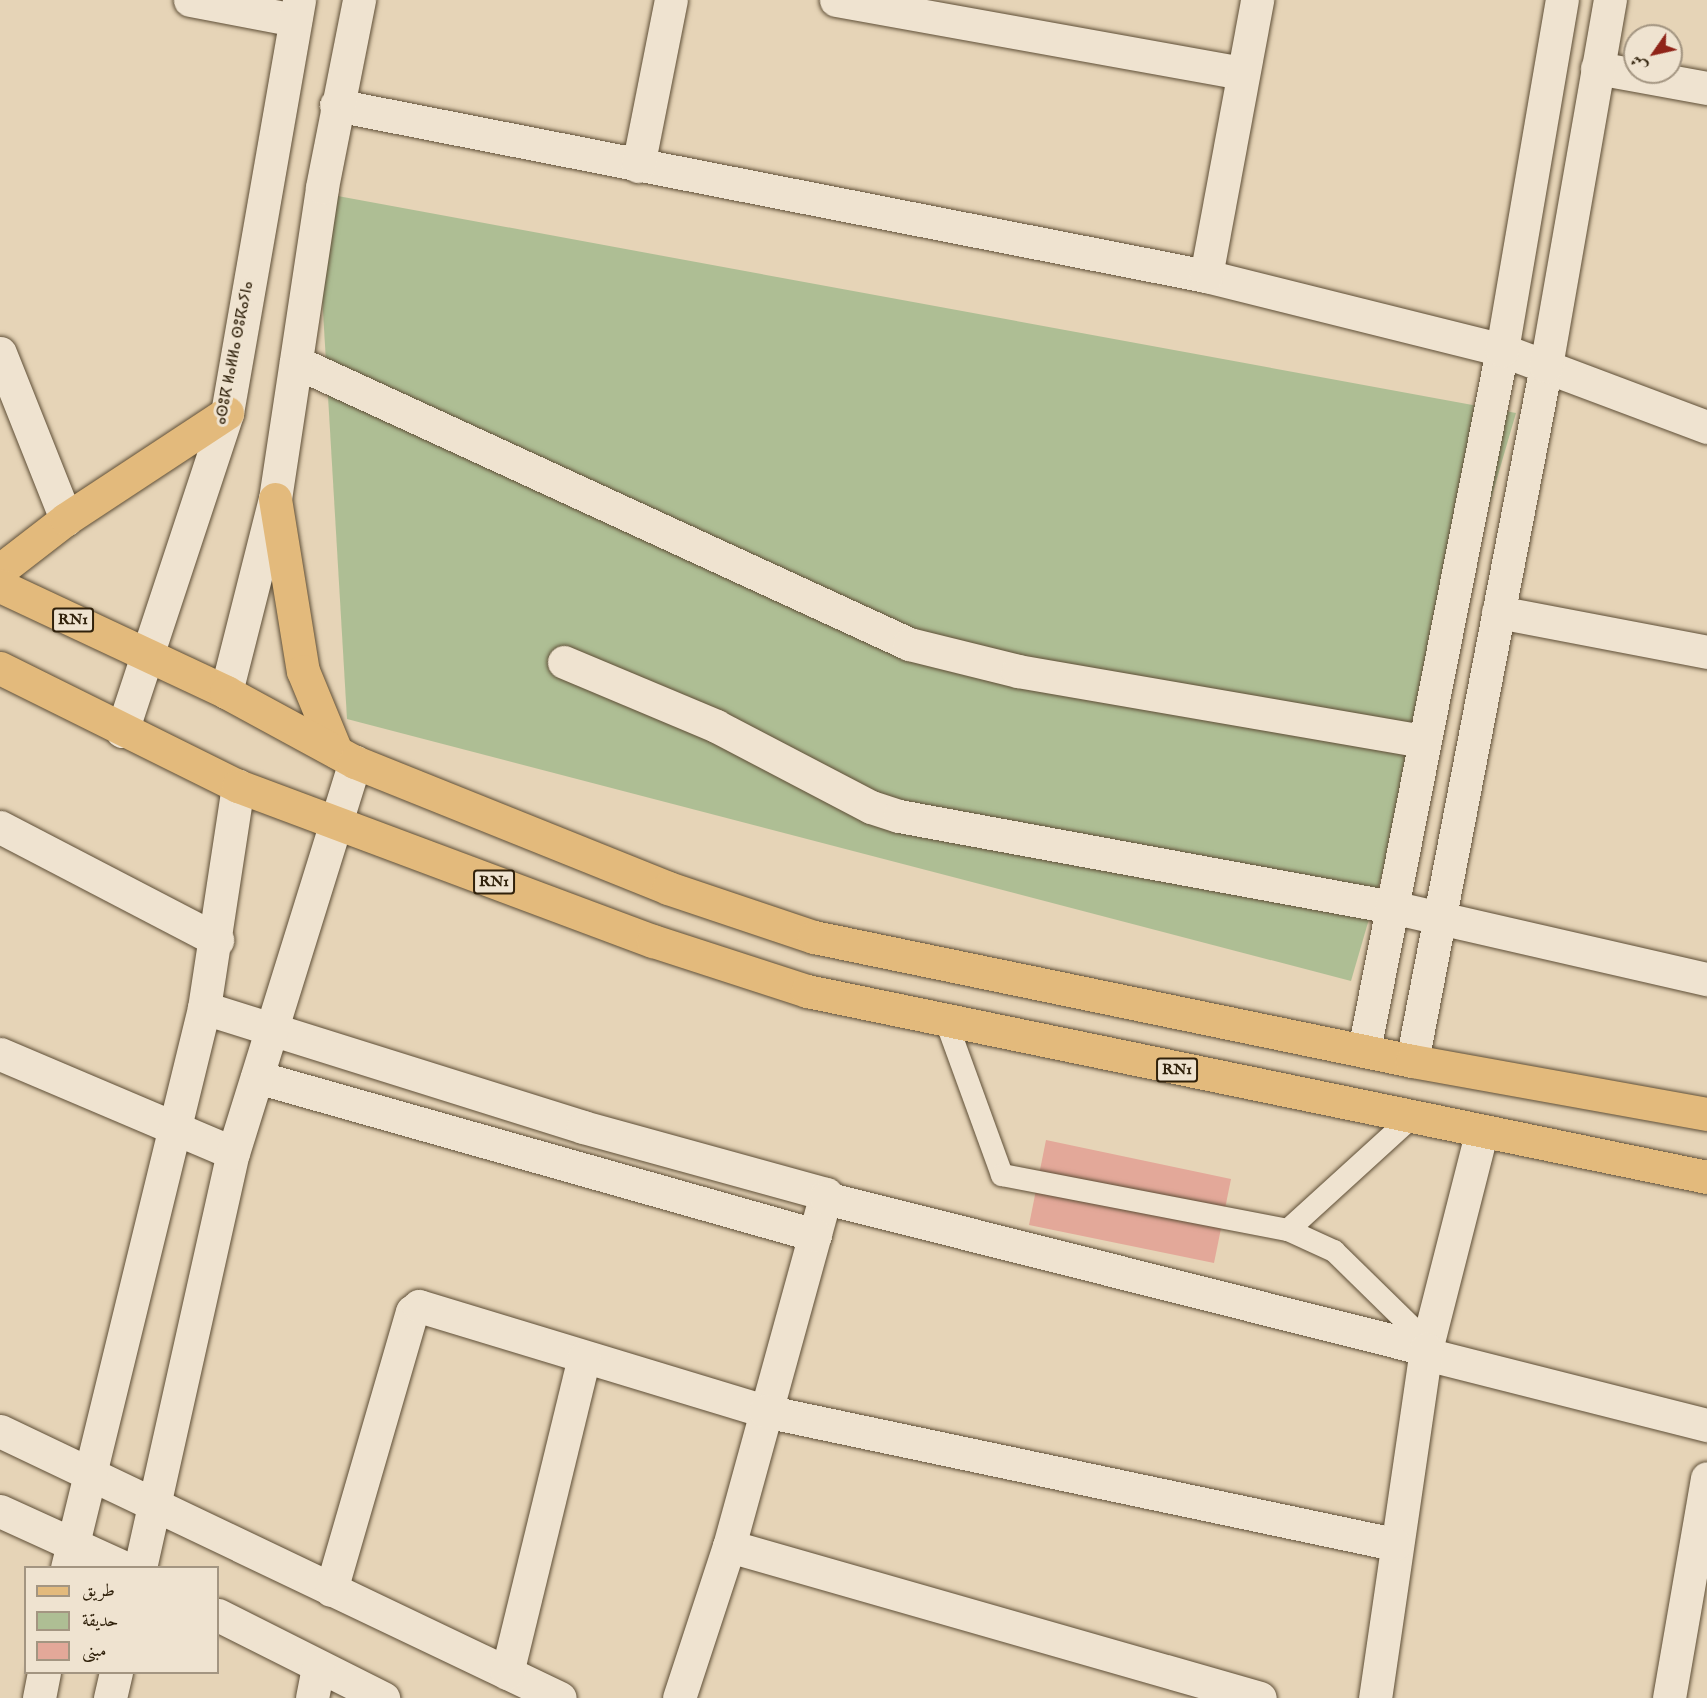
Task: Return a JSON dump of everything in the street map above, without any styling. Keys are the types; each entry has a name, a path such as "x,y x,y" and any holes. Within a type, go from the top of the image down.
{"main road":[{"path":"0,570 66,519 227,413"},
{"path":"275,500 303,671 346,757"},
{"name":"RN1","path":"0,586 226,692 346,757 668,888 814,937 1412,1061 1707,1114"},
{"name":"RN1","path":"0,668 122,731 238,786 708,959 807,991 1481,1134 1707,1177"}],"street":[{"path":"190,0 297,10"},
{"path":"226,692 275,500 336,105 359,0"},
{"path":"638,166 670,0"},
{"path":"836,0 1243,73"},
{"path":"1206,276 1257,0"},
{"path":"1364,1050 1502,350 1562,0"},
{"path":"1412,1061 1546,366 1610,0"},
{"name":"ⴰⵙⵓⴽ ⵍⴰⵍⵍⴰ ⵙⵓⴽⴰⵢⵏⴰ","path":"122,731 227,413 297,10"},
{"path":"1598,68 1707,88"},
{"path":"336,105 1206,276 1502,350 1707,427"},
{"path":"0,353 66,519"},
{"path":"296,362 909,644 1018,671 1424,741"},
{"path":"1498,612 1707,652"},
{"path":"564,662 716,726 871,807 899,816 1392,907 1707,979"},
{"path":"140,1566 233,1153 334,822 346,757"},
{"path":"70,1556 204,1008 217,940 238,786"},
{"path":"0,827 217,940"},
{"path":"204,1008 271,1027 583,1127 826,1196 1425,1344 1434,1356 1707,1425"},
{"path":"0,1054 233,1153"},
{"path":"257,1077 815,1235"},
{"path":"575,1167 583,1127"},
{"path":"1375,1698 1394,1544 1425,1344 1481,1134"},
{"path":"679,1698 729,1546 826,1196"},
{"path":"331,1590 416,1308 765,1411 1394,1544"},
{"path":"507,1673 584,1357"},
{"path":"0,1431 560,1698"},
{"path":"1669,1698 1707,1478"},
{"path":"0,1511 70,1556 116,1566"},
{"path":"729,1546 1219,1692 1260,1698"},
{"path":"219,1616 315,1683 383,1698"},
{"path":"39,1698 44,1674"},
{"path":"110,1698 116,1674"}],"lane":[{"path":"946,1021 1002,1175 1288,1230 1334,1251 1425,1344"},
{"path":"1288,1230 1410,1119"}],"green space":[{"path":"316,192 1516,413 1351,981 347,719"}],"building":[{"path":"1046,1140 1231,1179 1214,1263 1029,1225"}]}
